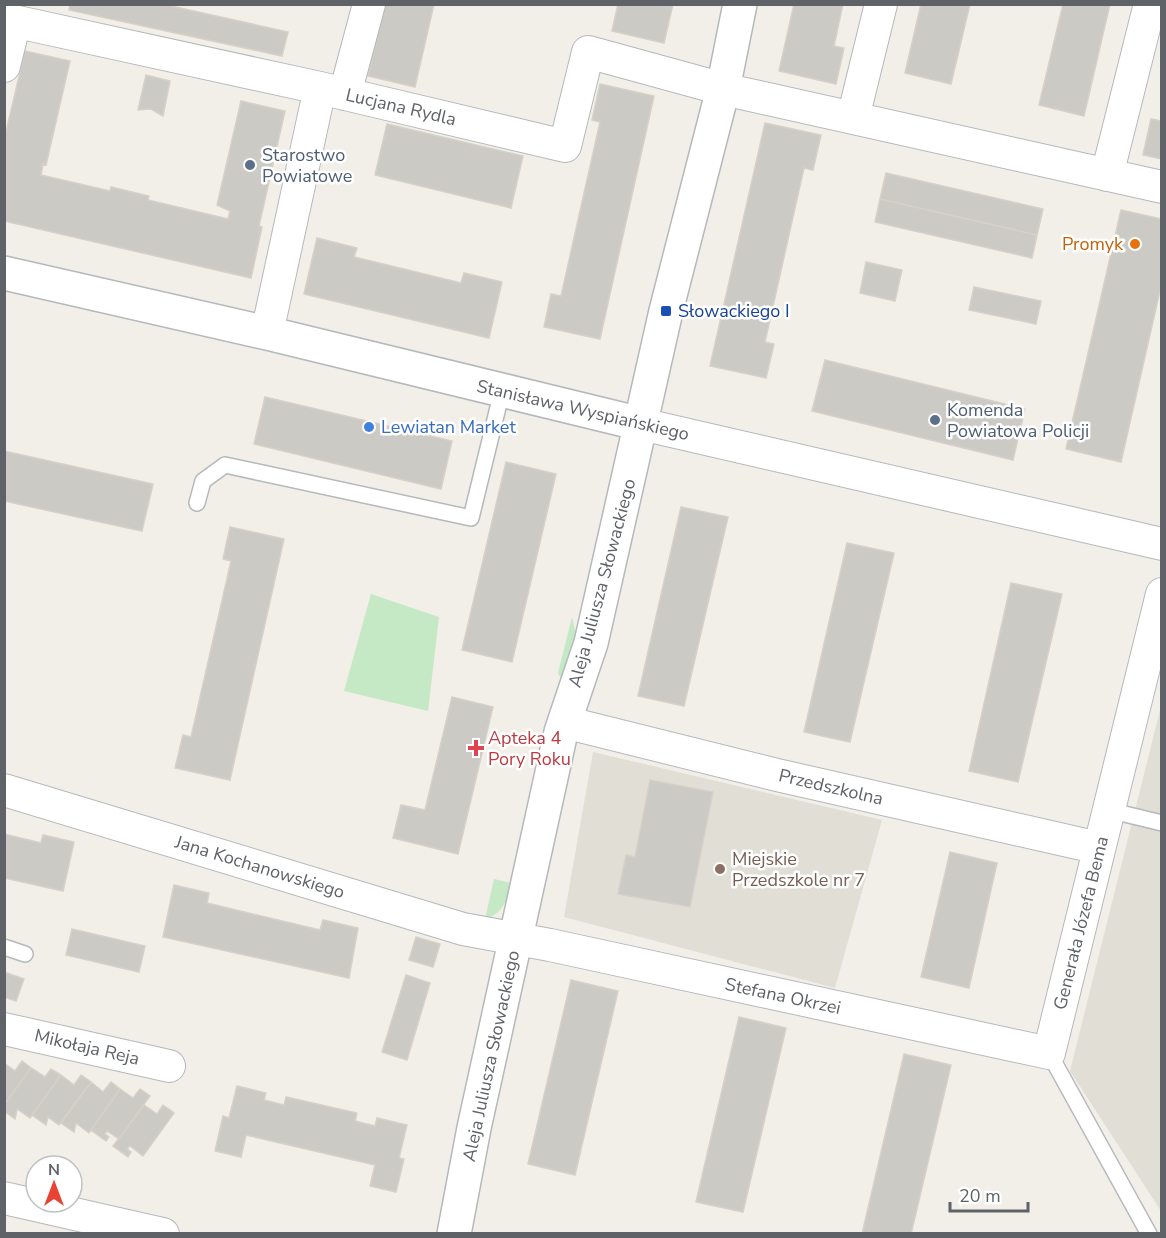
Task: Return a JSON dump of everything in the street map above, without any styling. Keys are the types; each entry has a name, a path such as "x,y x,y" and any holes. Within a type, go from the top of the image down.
{"street":[{"path":"267,333 333,91 369,4"},
{"name":"Aleja Juliusza Słowackiego","path":"458,1231 474,1128 564,722 591,642 641,424 723,89 740,4"},
{"path":"853,118 881,4"},
{"path":"1107,175 1150,4"},
{"path":"4,66 9,16"},
{"name":"Lucjana Rydla","path":"9,16 565,146 588,52 723,89"},
{"path":"723,89 1161,187"},
{"name":"Stanisława Wyspiańskiego","path":"4,273 1161,544"},
{"name":"Generała Józefa Bema","path":"1050,1053 1161,594"},
{"name":"Przedszkolna","path":"564,722 777,776 1099,848"},
{"name":"Jana Kochanowskiego","path":"4,790 463,929 516,940"},
{"name":"Stefana Okrzei","path":"516,940 550,945 1050,1053"},
{"name":"Mikołaja Reja","path":"4,1029 169,1066"},
{"path":"4,1198 163,1233"}],"lane":[{"path":"197,504 203,481 225,465 471,518 502,391"},
{"path":"1108,810 1161,823"},
{"path":"4,947 25,954"},
{"path":"1050,1053 1149,1233"}],"shaded area":[{"path":"1161,706 1161,1211 1070,1071"},
{"name":"Miejskie Przedszkole nr 7","path":"593,752 882,820 835,988 564,917"}],"green space":[{"path":"371,594 439,617 428,711 344,691"},
{"path":"572,617 576,635 561,679 558,673"},
{"path":"494,879 511,883 506,901 500,910 485,919"}],"building":[{"path":"70,4 162,4 288,32 282,56 69,10"},
{"path":"385,4 434,4 415,87 368,76"},
{"path":"618,4 673,4 664,43 612,31"},
{"path":"794,4 843,4 834,46 844,48 836,84 779,71"},
{"path":"921,4 970,4 951,84 905,73"},
{"path":"1063,4 1110,4 1084,116 1039,105"},
{"name":"Starostwo Powiatowe","path":"25,51 70,61 46,165 43,164 41,175 110,191 111,187 149,196 148,200 228,219 230,211 217,205 241,101 285,111 259,226 262,227 251,278 4,221 4,140"},
{"path":"146,75 170,81 163,116 151,109 138,110"},
{"path":"600,84 654,96 600,339 544,327 551,294 561,296 600,122 592,120"},
{"path":"1162,118 1162,159 1143,155 1151,119 1161,121"},
{"path":"765,123 821,135 813,170 804,168 765,342 774,344 766,378 710,366"},
{"path":"387,124 523,156 511,208 375,175"},
{"path":"886,173 1043,209 1037,235 880,199"},
{"path":"880,199 1037,235 1032,258 875,222"},
{"path":"1121,210 1162,219 1162,282 1121,462 1066,449"},
{"path":"317,238 357,248 354,257 461,283 464,273 502,282 489,338 304,294"},
{"path":"866,262 902,270 895,301 860,293"},
{"path":"974,287 1041,301 1036,324 969,310"},
{"path":"825,360 1025,409 1013,460 812,411"},
{"path":"265,397 452,441 441,489 254,444"},
{"path":"4,451 153,484 142,531 4,501"},
{"path":"506,462 556,474 512,662 462,650"},
{"path":"681,507 728,517 684,706 638,696"},
{"path":"230,527 284,539 230,780 175,768 183,735 191,737 231,561 223,559"},
{"path":"847,543 894,553 850,742 804,732"},
{"path":"1011,583 1062,594 1018,782 969,771"},
{"path":"452,697 493,707 458,854 393,838 401,805 425,810"},
{"path":"650,780 713,792 690,907 618,894 626,855 635,857"},
{"path":"4,834 41,843 43,835 74,842 63,891 4,878"},
{"path":"950,852 997,863 969,988 921,977"},
{"path":"174,885 209,893 207,903 320,930 323,920 358,928 349,978 163,937"},
{"path":"72,929 145,946 139,972 66,955"},
{"path":"416,937 440,944 433,967 409,960"},
{"path":"4,972 24,979 16,1001 4,997"},
{"path":"406,975 430,983 407,1060 382,1052"},
{"path":"571,980 618,991 575,1175 528,1164"},
{"path":"739,1017 786,1028 743,1212 696,1202"},
{"path":"904,1054 951,1065 911,1234 862,1234"},
{"path":"22,1061 31,1068 4,1105 4,1063 15,1071"},
{"path":"31,1068 45,1077 51,1069 61,1075 30,1118 17,1109 15,1119 4,1111 4,1105"},
{"path":"61,1075 74,1085 81,1075 91,1082 59,1125 48,1117 46,1125 32,1115"},
{"path":"91,1082 103,1092 111,1082 120,1089 89,1133 76,1123 74,1132 61,1123"},
{"path":"237,1086 266,1093 264,1100 284,1105 286,1097 357,1113 355,1121 375,1126 377,1118 407,1125 399,1158 404,1159 396,1192 370,1186 375,1165 246,1135 241,1157 215,1151 223,1116 229,1118"},
{"path":"120,1089 133,1098 140,1089 150,1096 119,1139 107,1131 105,1134 109,1137 106,1141 91,1130"},
{"path":"144,1105 157,1114 163,1105 174,1113 143,1156 130,1146 127,1149 131,1152 128,1157 113,1146"}],"place":[{"name":"Starostwo Powiatowe","path":"250,165"},
{"name":"Promyk","path":"1135,244"},
{"name":"Słowackiego I","path":"666,311"},
{"name":"Komenda Powiatowa Policji","path":"935,420"},
{"name":"Lewiatan Market","path":"369,427"},
{"name":"Apteka 4 Pory Roku","path":"476,748"},
{"name":"Miejskie Przedszkole nr 7","path":"720,869"}]}
